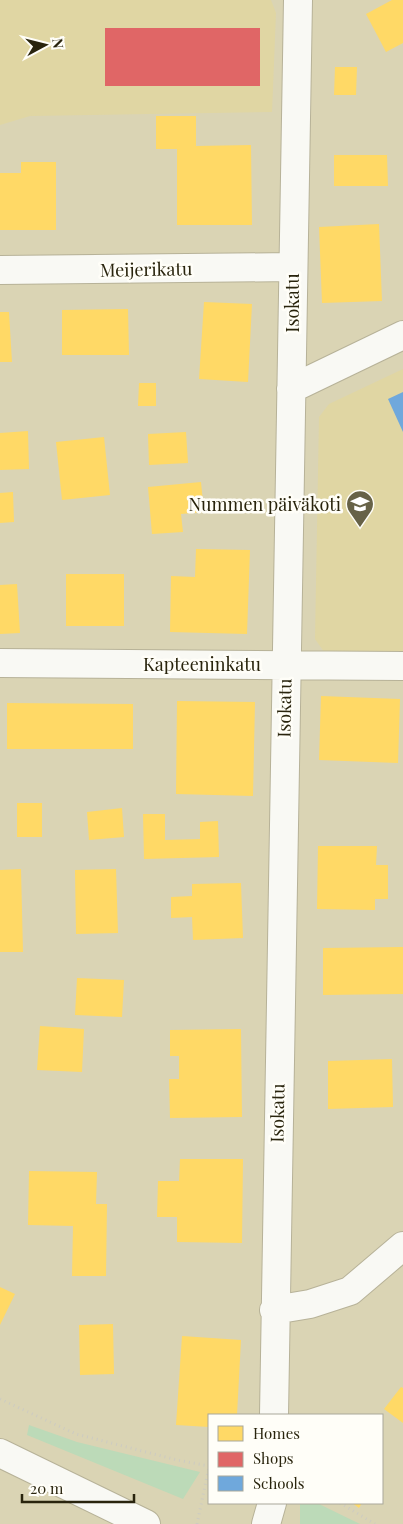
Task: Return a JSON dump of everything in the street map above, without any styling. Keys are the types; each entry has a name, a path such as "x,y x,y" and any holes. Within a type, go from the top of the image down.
{"street":[{"name":"Isokatu","path":"274,1414 274,1310 298,0"},
{"name":"Meijerikatu","path":"0,270 292,268"},
{"path":"291,389 403,335"},
{"name":"Kapteeninkatu","path":"0,663 403,666"},
{"path":"274,1310 310,1304 350,1291 403,1246"},
{"path":"0,1453 146,1524"},
{"path":"266,1524 272,1504"}],"path":[{"path":"0,1399 76,1434 208,1467"},
{"path":"197,1524 208,1472"},
{"path":"342,1504 375,1524"}],"shaded area":[{"path":"0,0 271,0 276,13 272,112 30,116 0,125"},
{"name":"Nummen päiväkoti","path":"403,369 403,654 327,656 315,639 319,417 329,404"}],"green space":[{"path":"29,1425 77,1442 200,1472 183,1499 27,1435"},
{"path":"300,1504 319,1504 360,1524 300,1524"}],"building: Homes":[{"path":"392,0 403,0 403,43 386,52 366,14"},
{"path":"335,67 357,67 356,95 334,95"},
{"path":"156,116 196,116 196,146 251,145 252,225 177,225 177,149 156,149"},
{"path":"334,155 387,155 388,186 334,186"},
{"path":"21,162 56,162 56,230 0,230 0,173 21,173"},
{"path":"379,224 382,301 322,303 319,227"},
{"path":"204,302 252,304 248,382 199,379"},
{"path":"128,309 129,355 62,355 62,310"},
{"path":"0,312 9,312 12,362 0,362"},
{"path":"139,383 156,383 156,406 138,406"},
{"path":"28,431 29,469 0,470 0,433"},
{"path":"186,432 188,463 149,465 148,434"},
{"path":"104,437 110,495 62,500 56,442"},
{"path":"201,482 204,512 181,514 183,532 152,534 148,487"},
{"path":"13,492 14,522 0,523 0,493"},
{"path":"196,549 250,550 247,634 170,632 171,576 195,577"},
{"path":"66,574 124,574 124,626 66,626"},
{"path":"17,584 20,633 0,634 0,585"},
{"path":"321,696 400,699 398,763 319,760"},
{"path":"177,701 255,702 253,796 176,794"},
{"path":"7,703 133,704 133,749 7,749"},
{"path":"17,803 42,803 42,837 17,837"},
{"path":"122,808 124,837 89,840 87,812"},
{"path":"143,814 165,814 165,840 200,839 200,822 218,821 219,857 144,859"},
{"path":"318,846 377,846 376,865 388,865 388,899 375,899 375,910 317,909"},
{"path":"21,869 23,952 0,952 0,870"},
{"path":"116,869 118,933 76,934 75,870"},
{"path":"241,883 243,938 193,940 192,917 171,918 171,897 192,896 192,884"},
{"path":"403,947 403,994 323,995 323,948"},
{"path":"77,978 124,980 122,1017 75,1015"},
{"path":"40,1026 84,1029 82,1072 37,1070"},
{"path":"241,1029 242,1117 170,1118 169,1079 179,1079 179,1056 170,1056 170,1030"},
{"path":"392,1059 393,1107 328,1109 328,1061"},
{"path":"180,1159 243,1159 242,1243 177,1242 177,1217 157,1217 158,1181 179,1181"},
{"path":"29,1171 97,1172 96,1204 107,1204 106,1276 72,1276 73,1226 28,1225"},
{"path":"0,1287 15,1294 0,1325"},
{"path":"113,1324 114,1374 80,1375 79,1325"},
{"path":"182,1336 241,1340 237,1414 208,1414 208,1427 176,1425"},
{"path":"401,1387 403,1388 403,1423 384,1409"},
{"path":"353,1504 361,1504 359,1508"}],"building: Shops":[{"path":"105,28 260,28 260,86 105,86"}],"building: Schools":[{"path":"403,392 403,432 388,399"}],"place":[{"name":"Nummen päiväkoti","path":"360,528"}]}
